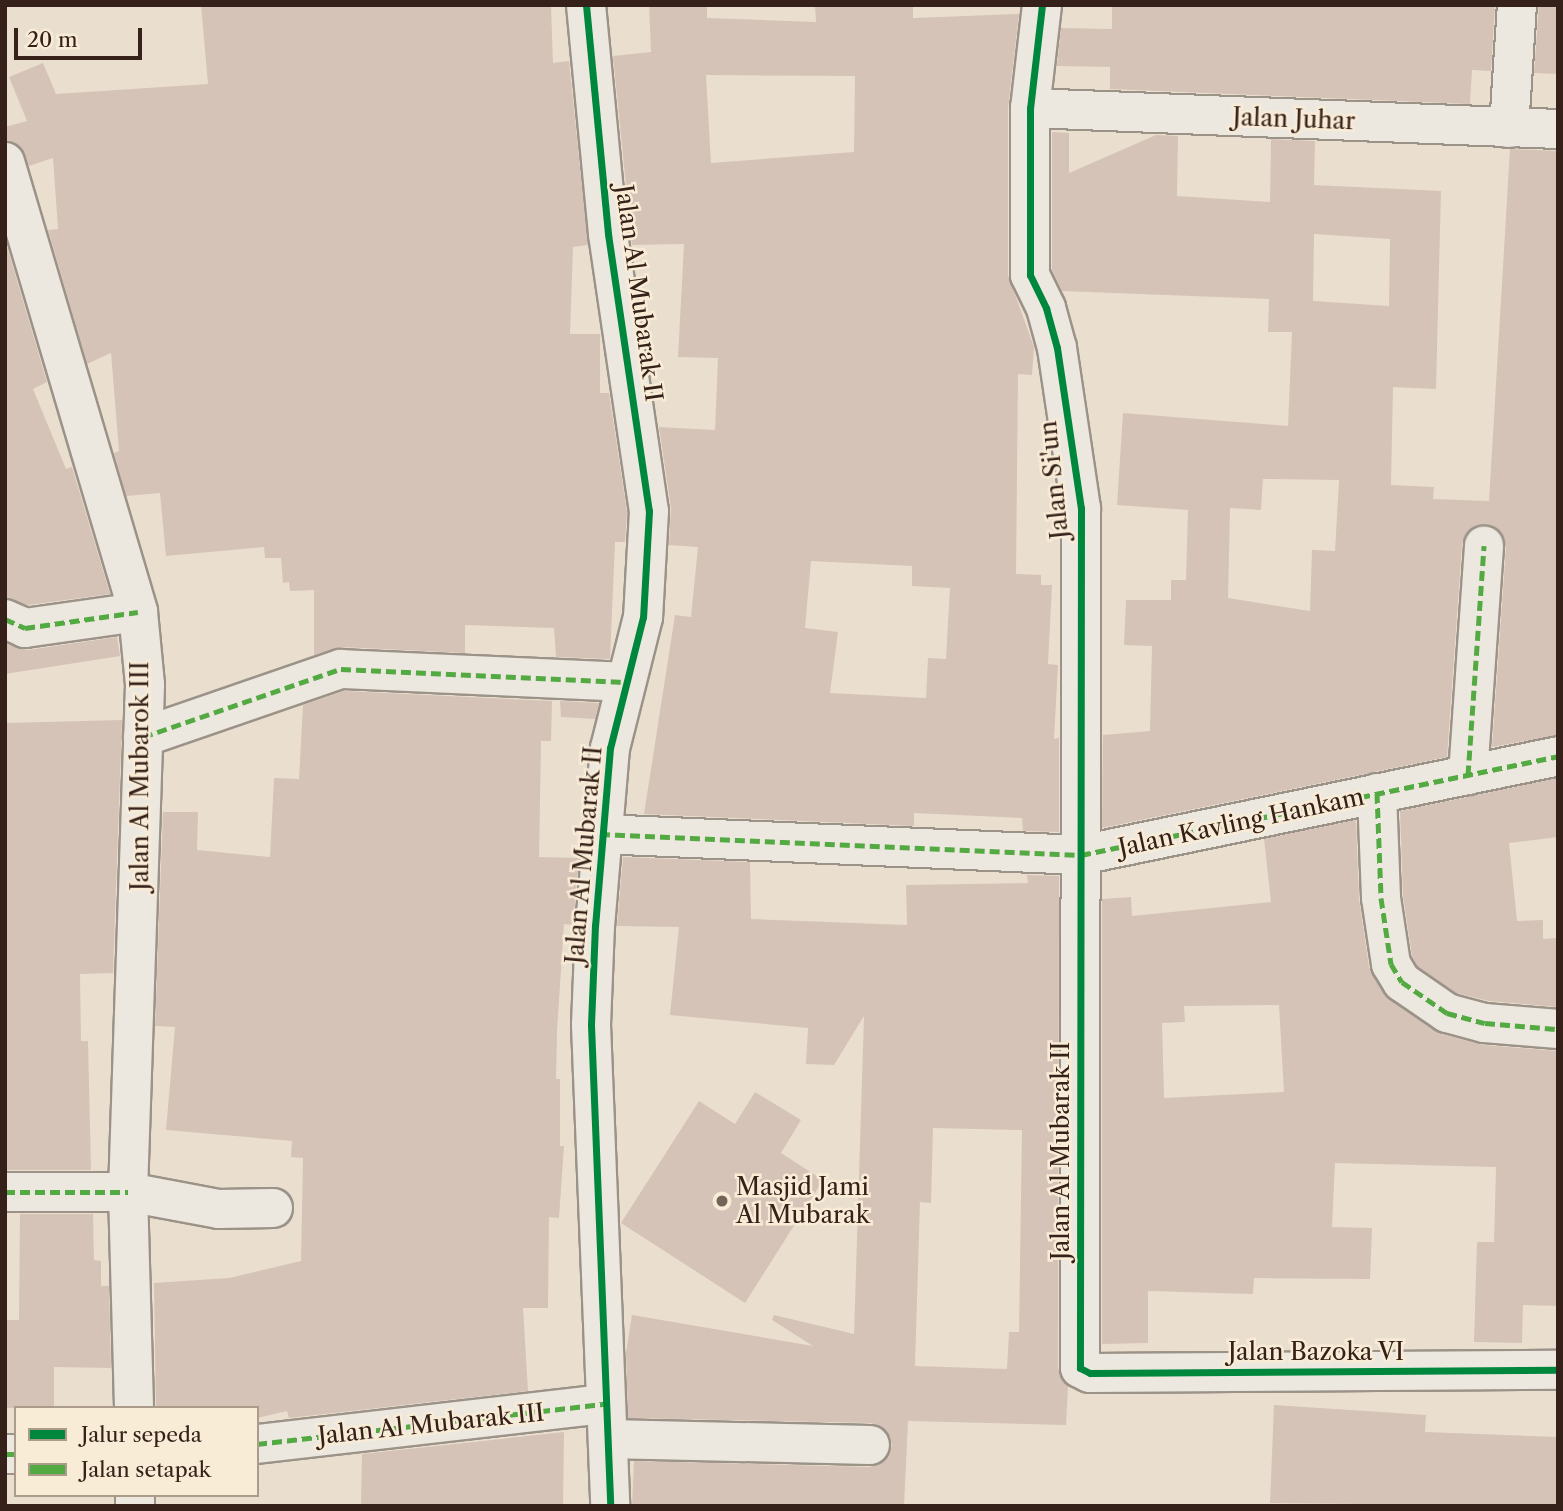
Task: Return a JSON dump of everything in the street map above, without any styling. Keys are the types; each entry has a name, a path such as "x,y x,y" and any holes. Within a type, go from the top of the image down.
{"street":[{"name":"Jalan Al Mubarak II","path":"586,5 608,234 649,511 643,617 610,748 600,834 592,1026 610,1506"},
{"name":"Jalan Si'un","path":"1042,5 1030,108 1030,275 1046,308 1057,348 1081,508 1077,718 1081,855"},
{"path":"1509,128 1517,5"},
{"name":"Jalan Juhar","path":"1030,108 1558,129"},
{"name":"Jalan Al Mubarok III","path":"5,162 138,612 145,685 128,1192 134,1406"},
{"path":"1468,775 1484,546"},
{"path":"5,619 25,628 138,612"},
{"path":"143,737 341,669 625,682"},
{"path":"1377,793 1558,756"},
{"name":"Jalan Kavling Hankam","path":"600,834 1081,855 1377,793 1381,898 1391,964 1402,982 1447,1013 1485,1023 1558,1028"},
{"name":"Jalan Al Mubarak II","path":"1079,1363 1081,855"},
{"path":"5,1192 128,1192 219,1209 273,1208"},
{"name":"Jalan Bazoka VI","path":"1079,1363 1090,1373 1558,1370"},
{"name":"Jalan Al Mubarak III","path":"259,1444 607,1422 870,1445"}],"building":[{"path":"201,5 551,5 553,63 569,61 588,245 573,247 570,334 600,334 600,393 609,393 627,512 625,542 615,542 610,659 556,657 554,628 465,625 465,653 342,647 314,655 314,590 290,591 289,582 283,583 281,558 265,558 264,547 166,556 160,493 126,496 114,453 119,451 111,353 87,364 48,230 58,229 53,158 29,166 20,147 5,141 5,127 27,121 9,77 43,63 56,94 208,84"},
{"path":"649,5 707,5 707,18 816,22 815,5 913,5 913,18 1019,14 1008,108 1008,275 1034,347 1032,375 1018,374 1016,574 1041,575 1041,585 1052,585 1048,664 1058,665 1054,739 1059,738 1059,832 1023,831 1022,818 914,813 914,826 644,814 675,615 691,617 698,547 669,545 671,508 659,427 715,430 718,358 678,357 684,244 632,245 613,56 651,52","holes":["706,75 855,76 854,152 711,163","811,561 912,566 912,586 950,588 946,659 928,658 926,698 830,693 838,632 805,628"]},
{"path":"1112,5 1495,5 1491,71 1472,70 1470,104 1110,89 1110,67 1057,66 1061,28 1112,29"},
{"path":"1539,5 1558,5 1558,74 1534,73"},
{"path":"1052,132 1069,133 1069,173 1156,135 1178,136 1177,196 1270,202 1271,139 1315,141 1314,185 1441,191 1436,389 1393,387 1391,485 1434,487 1433,499 1489,501 1510,149 1558,151 1558,735 1492,747 1506,547 1496,528 1475,526 1462,544 1447,757 1102,828 1103,735 1150,731 1152,646 1124,645 1126,600 1171,600 1171,580 1186,580 1188,510 1117,505 1123,413 1288,426 1292,332 1268,332 1269,299 1062,291 1052,270","holes":["1314,234 1390,239 1389,306 1313,301","1263,479 1339,480 1335,551 1312,550 1310,611 1228,598 1230,508 1261,510"]},
{"path":"5,240 47,382 33,389 66,469 72,467 110,594 28,605 5,598"},
{"path":"117,637 120,656 5,674 5,643 28,650"},
{"path":"344,691 552,701 551,741 541,741 539,857 579,858 573,925 564,924 557,1031 556,1079 560,1079 560,1146 564,1146 559,1218 549,1217 548,1308 523,1308 528,1391 289,1418 287,1411 259,1418 259,1406 156,1406 154,1283 229,1278 301,1261 303,1158 291,1157 292,1141 166,1130 175,1027 155,1026 163,812 198,812 197,850 270,857 274,778 299,779 303,705"},
{"path":"560,701 599,703 595,719 561,717"},
{"path":"122,720 113,973 80,974 81,1041 88,1041 91,1170 5,1170 5,723"},
{"path":"1558,778 1558,837 1509,843 1517,921 1543,920 1543,939 1558,938 1558,1007 1489,1001 1456,993 1418,967 1412,956 1403,896 1400,811"},
{"path":"1356,820 1359,899 1369,967 1384,994 1441,1034 1483,1045 1558,1051 1558,1306 1523,1305 1522,1343 1474,1342 1477,1242 1494,1242 1496,1167 1335,1163 1332,1227 1372,1228 1370,1279 1254,1278 1253,1294 1148,1291 1148,1343 1102,1344 1102,899 1131,897 1132,916 1271,902 1264,839","holes":["1279,1005 1284,1092 1164,1098 1162,1023 1185,1022 1184,1006"]},
{"path":"623,857 750,862 751,919 907,925 906,885 1028,883 1027,875 1059,876 1058,1368 1068,1386 1066,1425 908,1421 904,1506 632,1506 634,1461 870,1467 888,1457 892,1445 882,1427 871,1423 628,1418 626,1353 632,1315 813,1346 772,1320 774,1315 854,1334 864,1016 834,1065 806,1064 808,1028 670,1015 679,927 617,926","holes":["933,1128 1022,1130 1019,1332 1009,1332 1007,1369 915,1366 920,1202 931,1203"]},
{"name":"Masjid Jami Al Mubarak","path":"755,1092 801,1120 781,1153 823,1180 745,1303 621,1223 699,1101 735,1124"},
{"path":"20,1214 93,1214 94,1260 101,1261 101,1286 109,1286 111,1368 54,1367 54,1406 5,1408 5,1320 19,1320"},
{"path":"1274,1405 1426,1415 1425,1432 1558,1437 1558,1506 1270,1503"},
{"path":"564,1432 563,1506 361,1506 362,1454"}],"marked path":[{"path":"1468,775 1484,546"},
{"path":"5,619 25,628 138,612"},
{"path":"143,737 341,669 625,682"},
{"path":"600,834 1081,855 1558,756"},
{"path":"1377,793 1381,898 1391,964 1402,982 1447,1013 1485,1023 1556,1029"},
{"path":"5,1192 128,1192"},
{"path":"259,1444 605,1404"},
{"path":"5,1454 14,1454"}],"cycle path":[{"path":"586,5 608,234 649,511 643,617 610,748 595,925 591,1025 610,1506"},
{"path":"1042,5 1030,108 1030,275 1046,308 1057,348 1081,508 1080,1368 1090,1373 1558,1370"}],"place":[{"name":"Masjid Jami Al Mubarak","path":"722,1201"}]}
